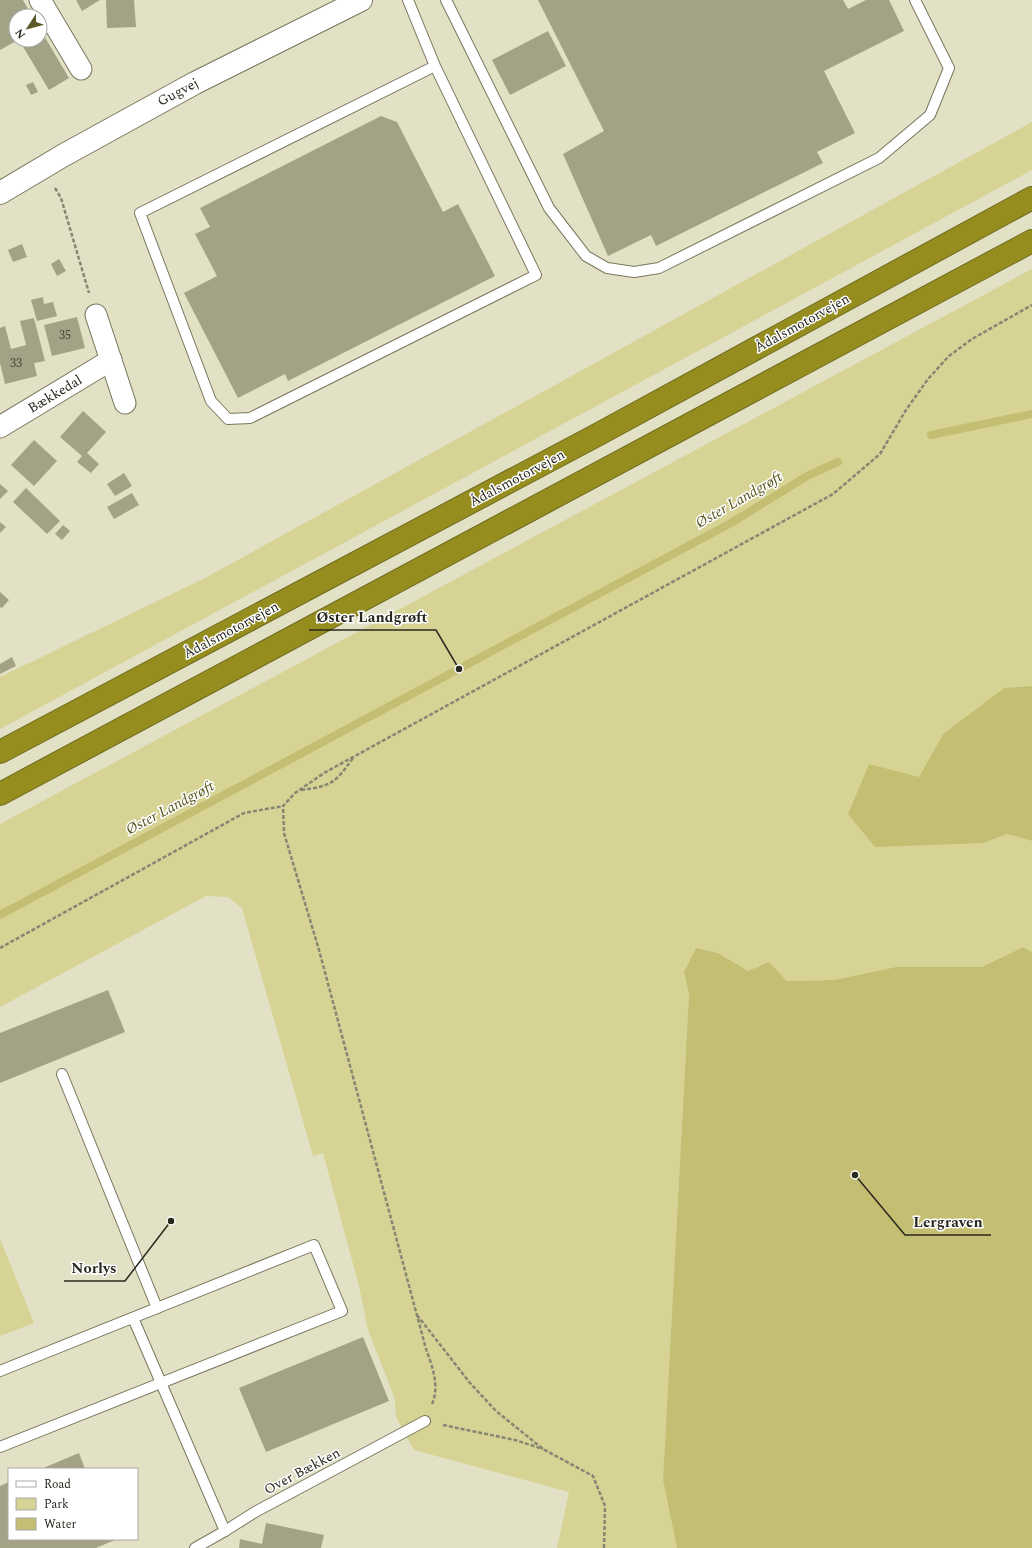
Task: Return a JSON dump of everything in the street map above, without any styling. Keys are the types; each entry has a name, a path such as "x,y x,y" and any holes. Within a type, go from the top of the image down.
{"highway":[{"name":"Ådalsmotorvejen","path":"0,752 597,435 1032,198"},
{"path":"0,794 1032,241"}],"street":[{"path":"40,0 82,69"},
{"name":"Gugvej","path":"0,193 195,83 361,0"},
{"path":"96,315 125,403"},
{"name":"Bækkedal","path":"0,427 111,360"}],"lane":[{"path":"408,0 435,66 536,275 250,418 228,420 211,401 140,213 435,66"},
{"path":"446,0 549,208 586,256 607,268 634,272 660,268 879,158 930,115 949,68 915,0"},
{"path":"62,1074 157,1308"},
{"path":"0,1371 314,1245 342,1311 0,1447"},
{"path":"133,1318 225,1532"},
{"name":"Over Bækken","path":"195,1548 225,1532 255,1512 425,1421"}],"path":[{"path":"44,167 61,198 96,315"},
{"path":"0,948 244,813 283,806 295,793 324,773 833,494 880,454 906,410 928,379 949,356 972,339 1032,305"},
{"path":"299,790 326,786 334,782 355,756"},
{"path":"283,806 284,833 319,950 435,1381 434,1401 425,1421 515,1440 543,1449 593,1476 605,1506 604,1548"},
{"path":"417,1314 470,1383 496,1411 543,1449"}],"green space":[{"path":"1032,122 1032,170 0,729 0,677 205,578"},
{"path":"1032,269 1032,686 1004,688 943,734 919,778 869,764 848,814 984,843 1007,834 1032,841 1032,952 1023,947 982,967 896,967 834,980 787,981 769,962 748,971 718,953 696,948 684,972 689,994 663,1480 677,1548 557,1548 569,1492 414,1450 396,1417 395,1399 368,1330 359,1286 323,1153 313,1156 242,908 228,897 206,896 0,1007 0,824"},
{"path":"0,1239 34,1323 0,1336"}],"water":[{"path":"1032,686 1032,841 1007,834 984,843 875,847 848,814 869,764 919,777 943,734 1004,688"},
{"path":"1023,947 1032,952 1032,1548 677,1548 663,1480 689,994 684,972 696,948 718,953 748,971 769,962 787,981 834,980 896,967 982,967"}],"building":[{"path":"0,0 23,0 28,8 8,8 8,46 0,50"},
{"path":"76,0 100,0 82,11"},
{"path":"106,0 134,0 136,27 107,28"},
{"path":"538,0 843,0 848,9 866,0 889,0 904,31 824,71 855,133 817,152 823,163 656,246 651,235 608,256 563,154 604,131"},
{"path":"548,31 566,66 510,95 492,60"},
{"path":"48,43 69,78 49,90 24,48 48,48"},
{"path":"33,82 38,92 31,95 26,85"},
{"path":"381,116 397,122 443,212 458,204 495,276 288,381 285,374 238,398 184,293 217,276 195,234 210,227 200,208"},
{"path":"22,244 27,257 13,262 8,250"},
{"path":"59,259 66,271 57,276 51,264"},
{"path":"43,297 44,304 53,302 57,316 37,321 31,300"},
{"path":"77,317 85,348 52,356 44,325"},
{"path":"34,318 45,361 34,363 37,376 5,384 0,363 0,328 5,326 11,349 26,345 20,321"},
{"path":"83,411 106,432 87,453 99,464 91,473 77,462 82,456 60,437"},
{"path":"34,440 57,461 34,486 11,465"},
{"path":"124,473 132,486 115,496 107,484"},
{"path":"0,484 8,491 0,499"},
{"path":"26,488 60,521 47,534 13,502"},
{"path":"132,493 139,505 114,519 107,507"},
{"path":"0,522 6,527 0,533"},
{"path":"63,525 70,531 62,540 55,534"},
{"path":"0,592 9,600 2,608 0,607"},
{"path":"12,657 16,666 0,674 0,664"},
{"path":"108,990 125,1032 0,1083 0,1033"},
{"path":"363,1337 389,1401 266,1452 239,1388"},
{"path":"79,1453 85,1468 43,1468"},
{"path":"8,1482 8,1540 115,1540 96,1548 0,1548 0,1486"},
{"path":"266,1523 324,1535 321,1548 239,1548 240,1539 262,1544"}],"waterway":[{"name":"Øster Landgrøft","path":"931,435 1032,414"},
{"name":"Øster Landgrøft","path":"0,915 731,523 809,475 838,462"}],"place":[{"name":"Øster Landgrøft","path":"459,669"},
{"name":"Lergraven","path":"855,1175"},
{"name":"Norlys","path":"171,1221"}]}
